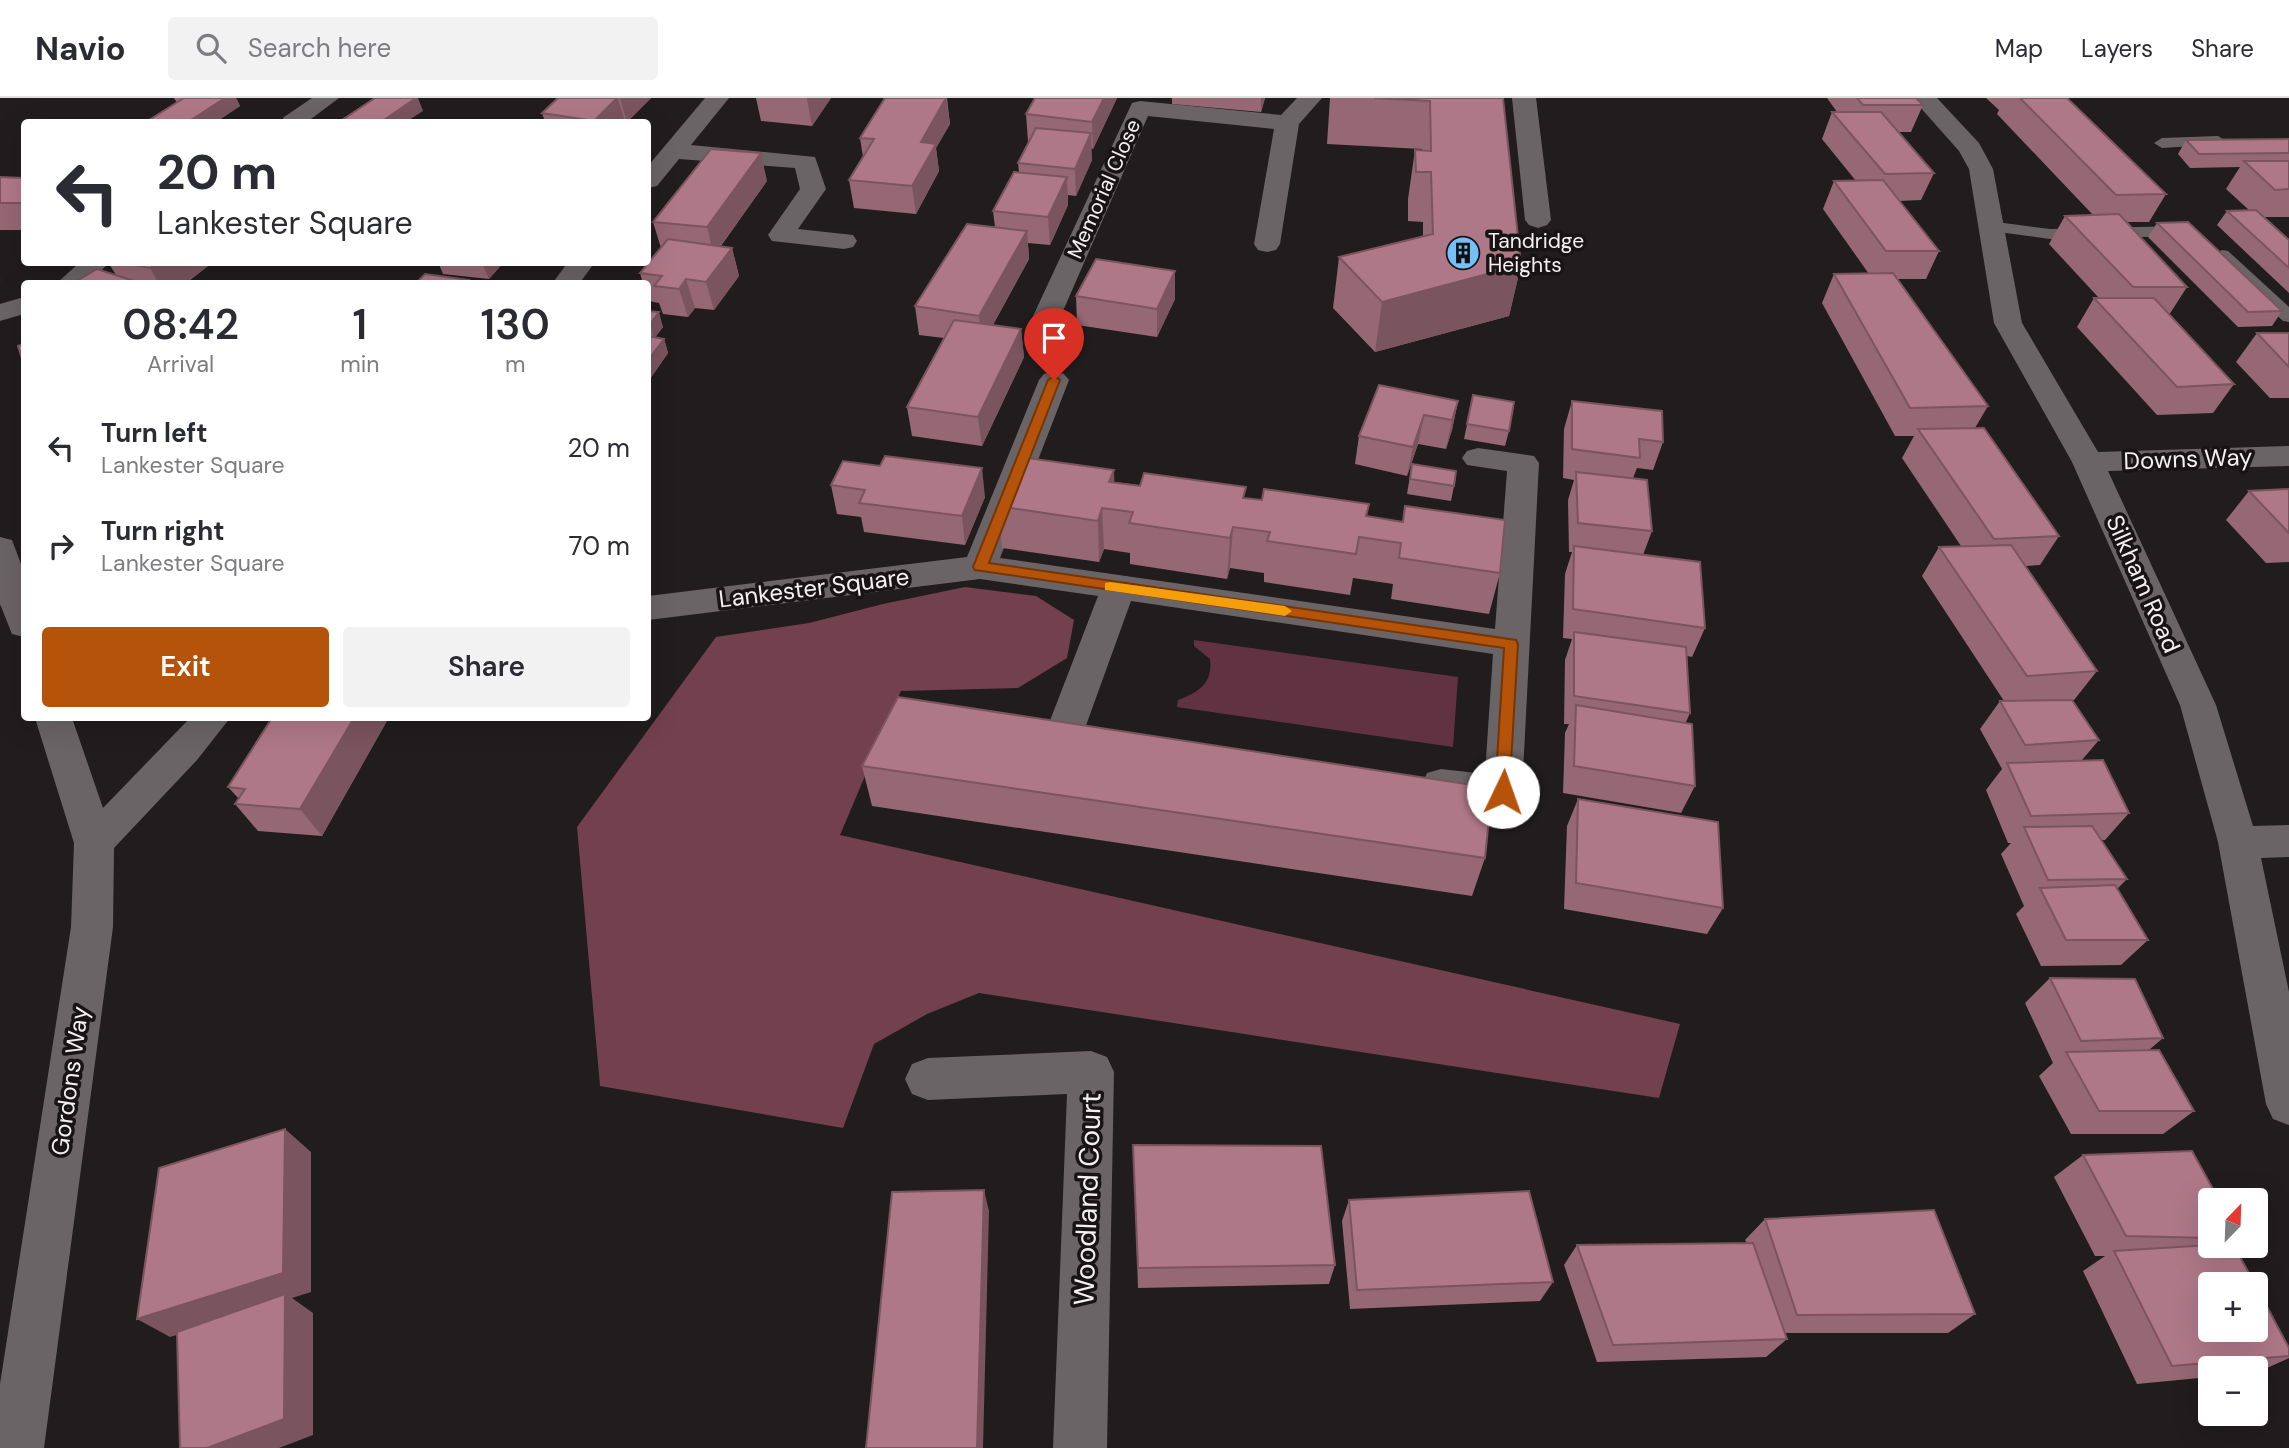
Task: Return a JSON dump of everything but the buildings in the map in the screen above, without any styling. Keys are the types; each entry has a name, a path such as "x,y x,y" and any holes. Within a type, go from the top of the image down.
{"street":[{"path":"296,119 327,98"},
{"path":"651,177 717,98"},
{"path":"1267,244 1287,123 1310,98"},
{"path":"1524,98 1538,220"},
{"name":"Silkham Road","path":"1924,98 1970,148 1981,169 2008,323 2088,462 2198,705 2238,842 2289,1104"},
{"name":"Memorial Close","path":"1042,327 1140,108 1154,104 1287,123"},
{"path":"672,151 806,162 813,189 781,235 844,241"},
{"path":"74,280 92,266"},
{"path":"568,280 579,266"},
{"path":"0,313 21,306"},
{"path":"980,567 1054,380"},
{"name":"Downs Way","path":"2088,462 2289,456"},
{"path":"1407,779 1503,792 1523,463 1478,458"},
{"path":"0,548 21,615"},
{"name":"Lankester Square","path":"651,608 980,567 1511,644"},
{"path":"1065,731 1118,588"},
{"name":"Gordons Way","path":"17,1448 92,928 94,843 55,721"},
{"path":"94,843 208,721"},
{"path":"1025,725 1106,737"},
{"path":"2238,842 2289,841"},
{"name":"Woodland Court","path":"928,1079 1091,1072 1080,1448"}],"lane":[{"path":"2162,143 2237,141"},
{"path":"1989,226 2050,234 2195,231 2289,317"}],"shaded area":[{"path":"965,587 1036,596 1074,620 1067,658 1018,688 901,691 840,835 1680,1024 1659,1098 979,993 927,1014 874,1044 843,1128 600,1086 577,827 716,637 809,623"},
{"path":"1194,640 1458,677 1453,747 1177,707 1178,700 1198,690 1209,674 1210,659 1194,646"}],"slow traffic":[{"path":"1110,587 1285,611"}],"place":[{"name":"Tandridge Heights","path":"1463,253"}],"route":[{"path":"1054,380 980,567 1511,644 1503,792"}]}
